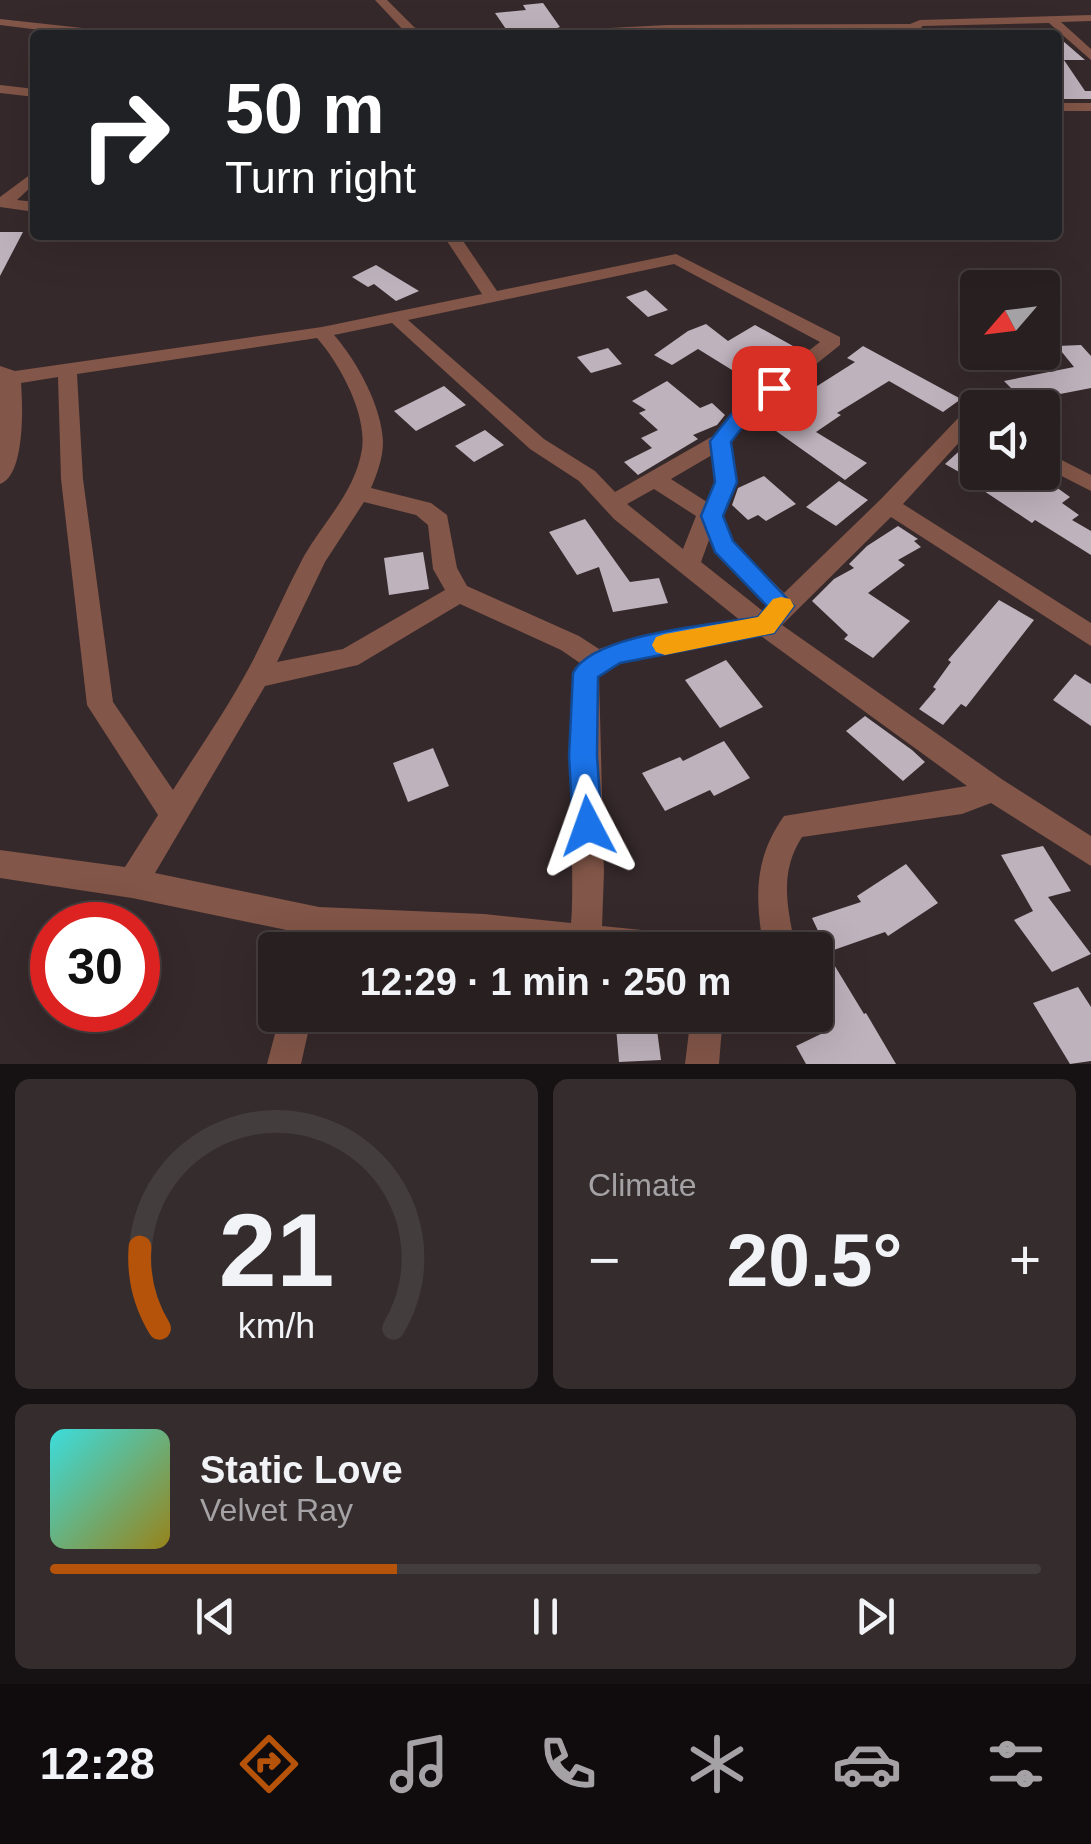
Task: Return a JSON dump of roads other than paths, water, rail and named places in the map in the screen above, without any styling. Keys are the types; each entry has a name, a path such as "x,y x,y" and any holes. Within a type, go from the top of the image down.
{"street":[{"path":"381,0 410,30"},
{"path":"916,30 929,22 1054,22 1091,18"},
{"path":"0,22 68,30"},
{"path":"1054,22 1091,56"},
{"path":"648,30 790,30"},
{"path":"0,89 30,92"},
{"path":"1062,107 1091,107"},
{"path":"2,203 30,179"},
{"path":"2,203 30,206"},
{"path":"453,240 491,294"},
{"path":"0,476 12,446 6,373 322,332 676,258 833,340 744,411 720,441 612,503"},
{"path":"394,315 422,345 508,420 587,476 612,503 688,565 774,616 993,789 1091,852"},
{"path":"132,883 194,785 216,738 257,678 315,558 359,494 373,446 371,423 342,355 322,332"},
{"path":"67,367 72,479 100,704 174,814"},
{"path":"586,932 590,882 586,673 598,661 617,653 774,616 960,430"},
{"path":"688,565 726,482 720,441"},
{"path":"1060,467 1091,484"},
{"path":"655,479 710,515 723,546 774,616"},
{"path":"359,494 423,509 439,521 445,569 458,593 570,643 598,661"},
{"path":"889,505 1091,636"},
{"path":"257,678 348,658 458,593"},
{"path":"777,932 768,884 778,846 794,824 962,801 993,789"},
{"path":"0,864 132,883 301,932"},
{"path":"284,1064 292,1032"},
{"path":"702,1064 705,1032"}]}
